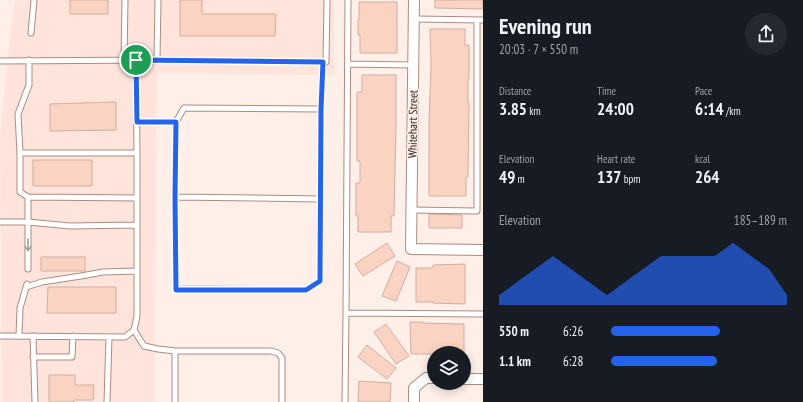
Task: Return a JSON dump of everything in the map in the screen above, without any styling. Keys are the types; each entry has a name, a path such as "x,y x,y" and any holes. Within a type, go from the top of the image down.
{"street":[{"name":"Whitehart Street","path":"414,0 411,249 483,250"},
{"path":"414,402 414,388 427,378"},
{"path":"471,379 483,379"}],"lane":[{"path":"31,33 34,0"},
{"path":"124,60 125,0"},
{"path":"158,0 158,60"},
{"path":"321,109 184,108 176,122 176,290 306,290 320,281 321,109 323,62 326,62 327,0"},
{"path":"345,402 348,0"},
{"path":"414,19 483,20"},
{"path":"412,210 477,211 477,20"},
{"path":"29,60 29,84 18,114 20,192 28,197 137,198"},
{"path":"0,336 125,337 134,330 137,316 136,60"},
{"path":"0,61 158,60 323,62"},
{"path":"348,64 413,65"},
{"path":"137,122 176,122"},
{"path":"20,153 137,153"},
{"path":"28,197 28,269"},
{"path":"175,197 321,199"},
{"path":"0,222 28,222 70,226 137,225"},
{"path":"19,336 20,308 27,285 103,272 137,271"},
{"path":"346,313 483,314"},
{"path":"134,330 144,346 158,349 175,351 272,351 278,353 282,358 282,402"},
{"path":"33,336 35,402"},
{"path":"33,357 72,357 73,336"},
{"path":"107,402 110,337"},
{"path":"175,351 175,402"}],"shaded area":[{"path":"15,0 334,0 334,75 157,73 154,402 2,402 0,136 10,34"}],"building":[{"path":"70,0 108,0 108,14 70,14"},
{"path":"180,0 202,0 202,14 276,14 275,36 180,36"},
{"path":"435,0 483,0 483,9 435,8"},
{"path":"359,2 397,2 397,53 360,53 360,35 358,35"},
{"path":"430,29 465,29 465,45 469,45 468,177 466,177 466,196 429,196 431,65"},
{"path":"362,75 396,75 394,216 391,216 391,232 358,232 358,216 356,216 356,183 360,183 360,161 357,161 357,92 362,92"},
{"path":"116,102 116,130 50,131 50,104"},
{"path":"33,160 92,160 92,186 33,186"},
{"path":"429,214 462,215 462,228 429,228"},
{"path":"387,243 395,256 363,276 355,264"},
{"path":"41,257 85,257 85,271 41,271"},
{"path":"397,261 410,267 396,301 382,296"},
{"path":"465,264 465,304 416,302 416,268 433,268 433,265"},
{"path":"48,287 116,287 116,313 47,313"},
{"path":"410,322 464,324 464,346 427,346 427,354 411,354"},
{"path":"386,324 409,356 396,364 374,332"},
{"path":"367,345 396,368 387,379 358,357"},
{"path":"49,375 75,375 75,385 94,385 93,400 49,402"},
{"path":"359,381 391,383 390,402 358,402"}],"route":[{"path":"136,60 323,62 321,109 320,281 306,290 176,290 176,122 137,122 136,60"}]}
